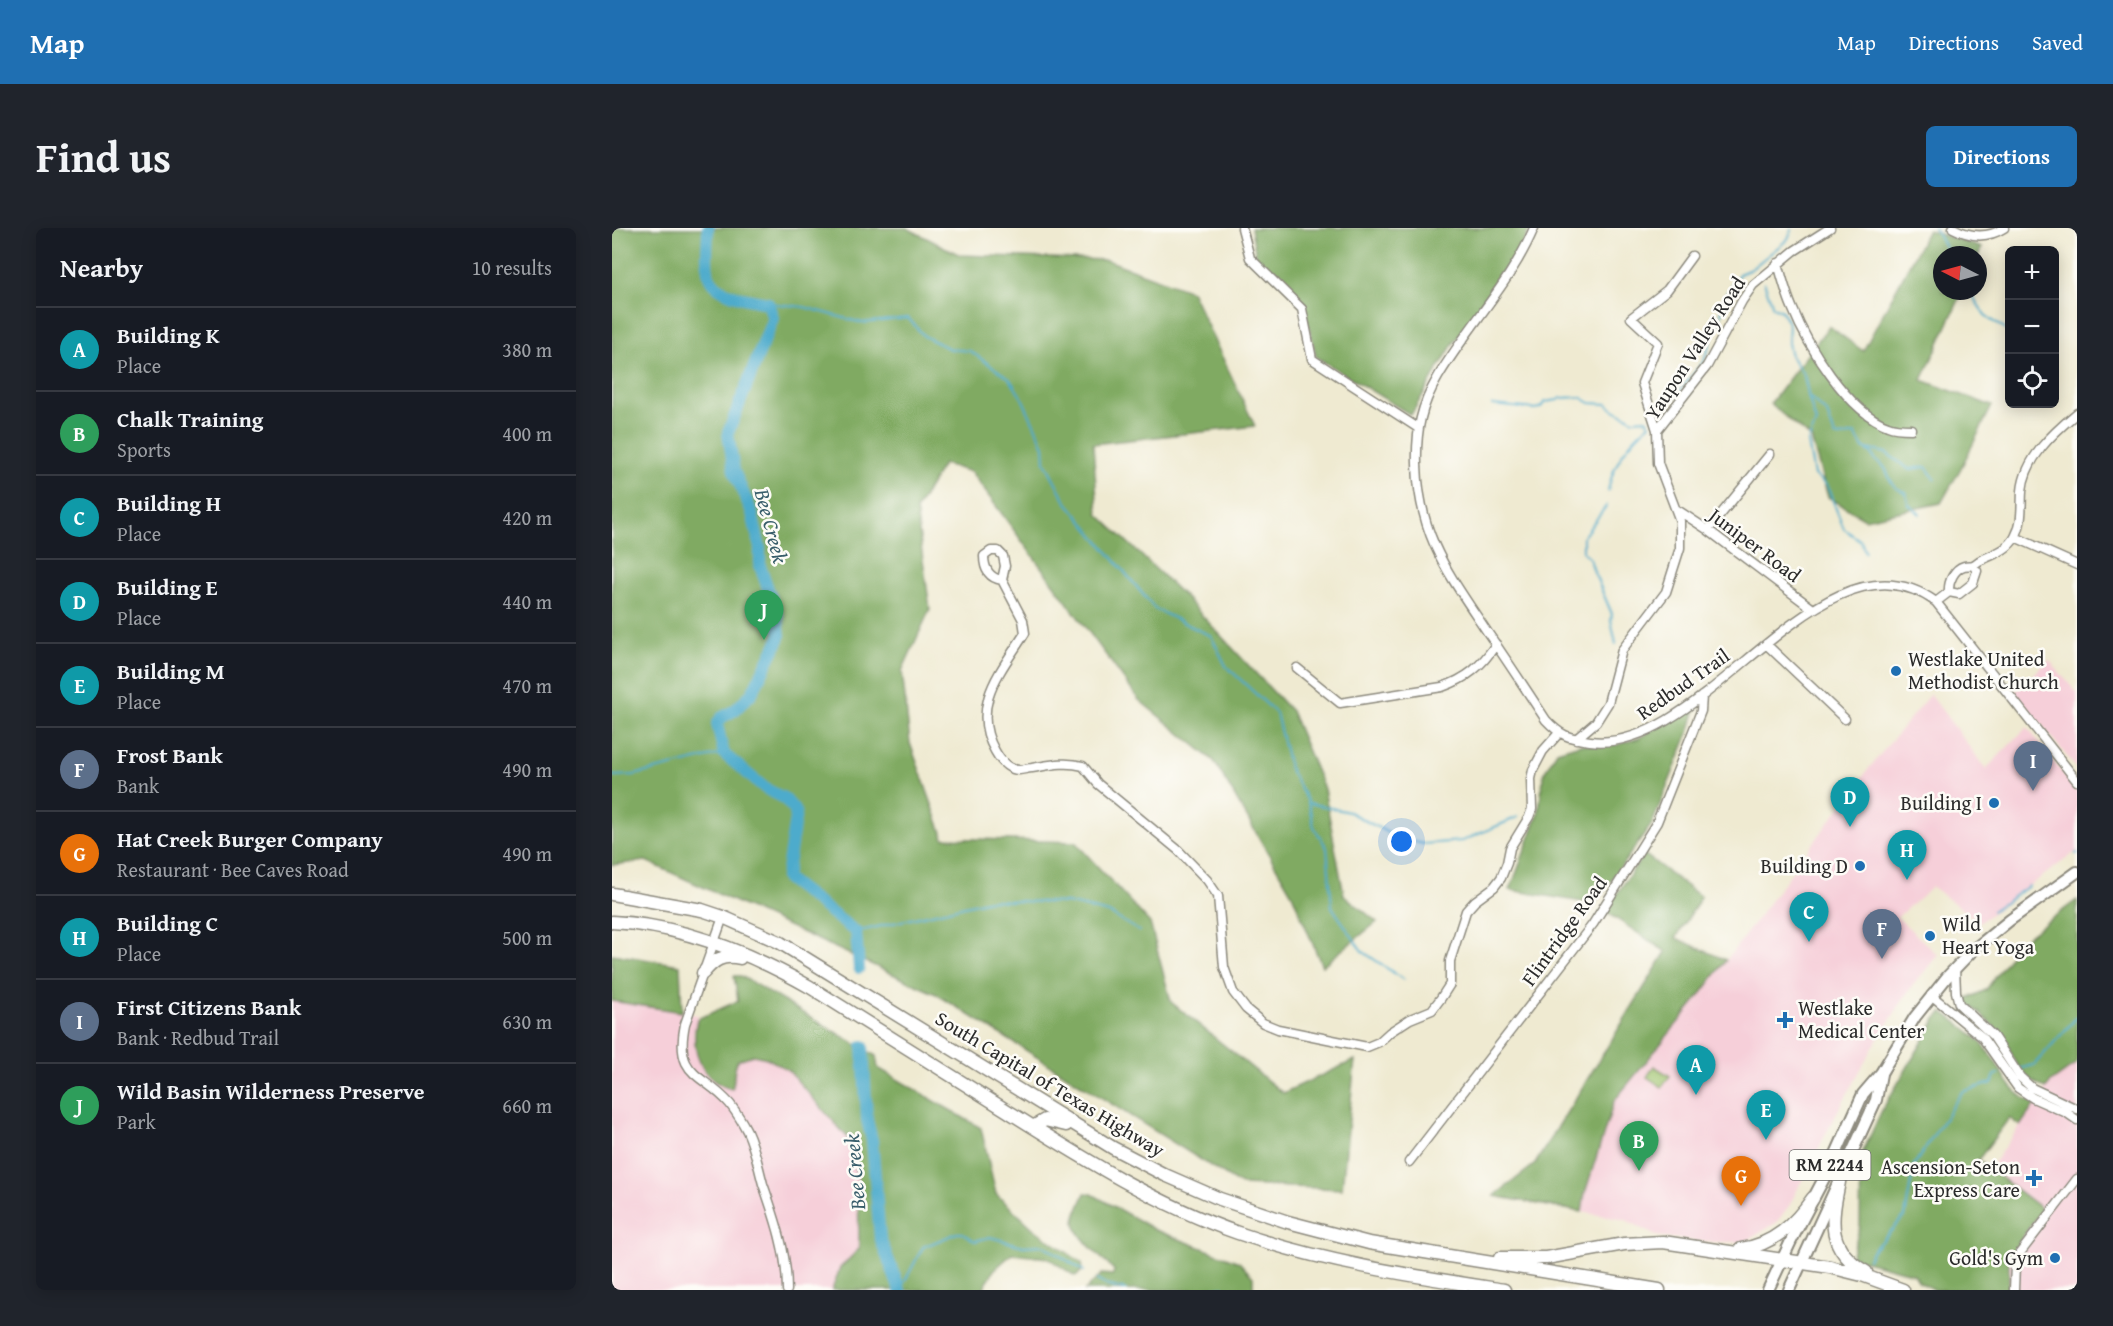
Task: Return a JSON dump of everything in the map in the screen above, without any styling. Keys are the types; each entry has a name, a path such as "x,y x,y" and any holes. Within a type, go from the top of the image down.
{"highway":[{"name":"South Capital of Texas Highway","path":"612,894 702,910 779,942 1102,1142 1165,1175 1254,1212 1334,1235 1403,1250 1659,1290"},
{"path":"612,922 675,930 770,965 810,987 1119,1180 1218,1226 1317,1257 1504,1290"},
{"path":"703,973 714,960 723,956 770,965"},
{"path":"1007,1082 1033,1109 1035,1116 1033,1128"},
{"path":"1033,1128 1041,1121 1056,1122 1102,1142"},
{"path":"1839,1182 1832,1219 1837,1242 1852,1263 1885,1283"},
{"path":"1721,1250 1748,1248 1771,1240 1796,1220 1813,1198"},
{"path":"1403,1250 1527,1259 1556,1257 1614,1245 1644,1242 1673,1243 1848,1271 1903,1290"},
{"path":"1431,1278 1480,1290"}],"main road":[{"name":"RM 2244","path":"1768,1290 1863,1094 1881,1073 1908,1026 1955,968 1997,929 2077,872"},
{"name":"RM 2244","path":"1790,1290 1876,1100 1881,1073"}],"street":[{"path":"1242,228 1250,258 1302,309 1312,359 1418,428"},
{"path":"1002,580 1023,620 1025,633 995,679 991,690 985,726 990,743 1007,767 1018,770 1060,763 1083,766 1098,784 1195,865 1218,896 1224,967 1233,992 1246,1009 1263,1023 1278,1029 1367,1047 1379,1042 1410,1019 1432,1010 1450,984 1450,961 1466,910 1494,887 1501,878 1510,848 1532,809 1533,770 1544,751 1559,734 1546,720 1453,581 1439,556 1426,527 1420,504 1418,480 1418,428 1421,413 1438,378 1466,334 1508,278 1534,228"},
{"name":"Yaupon Valley Road","path":"1576,739 1596,722 1608,703 1622,650 1666,592 1680,548 1680,522 1658,463 1657,430 1707,366 1753,285 1778,264 1830,228"},
{"path":"1953,228 1979,237 1995,234 2004,228"},
{"path":"1657,430 1642,383 1658,343 1631,318 1667,290 1692,256"},
{"path":"1778,264 1792,308 1831,377 1866,414 1886,426 1911,429"},
{"path":"1936,602 1949,592 1950,582 1957,570 1962,566 1973,565 2004,549 2015,537 2022,516 2022,492 2027,470 2054,434 2077,413"},
{"path":"1708,530 1770,454"},
{"name":"Juniper Road","path":"1676,509 1708,530 1812,609"},
{"path":"2015,537 2077,565"},
{"path":"1949,592 1959,594 1973,583 1977,571 1973,565"},
{"name":"Redbud Trail","path":"1559,734 1576,739 1604,742 1627,739 1641,733 1702,696 1812,609 1844,594 1866,587 1884,585 1913,588 1936,602 2077,781"},
{"path":"1297,668 1340,703 1442,687 1458,682 1482,663 1496,644"},
{"path":"1766,644 1845,719"},
{"name":"Flintridge Road","path":"1409,1162 1593,924 1646,841 1657,822 1701,711 1702,696"},
{"path":"1596,722 1596,733 1604,742"},
{"path":"723,917 685,1024 682,1038 683,1055 691,1072 730,1105 747,1131 776,1216 784,1253 787,1290"},
{"path":"1955,968 1959,1004 1997,1041 2020,1077 2037,1091 2077,1109"},
{"path":"1931,995 1982,1037 2018,1088 2077,1120"},
{"path":"2014,1290 2015,1265 2020,1252 2077,1179"}],"shaded area":[{"path":"2049,660 2077,693 2077,769 2015,692"},
{"path":"1930,694 1986,769 2027,727 2077,792 2077,851 1980,922 1932,887 1897,917 1938,955 1910,989 1876,1042 1789,1206 1776,1223 1745,1242 1705,1242 1656,1236 1626,1220 1582,1212 1585,1193 1613,1101 1699,997 1870,767"},
{"path":"612,1001 698,1015 693,1035 734,1083 733,1068 738,1060 753,1054 767,1058 788,1070 848,1138 858,1178 859,1249 840,1268 832,1290 612,1290"},
{"path":"2077,1063 2077,1290 2009,1290 2009,1257 2042,1209 1989,1169 2051,1082"}],"green space":[{"path":"612,228 907,228 960,255 1107,260 1191,291 1255,426 1093,444 1098,514 1184,596 1291,711 1324,789 1344,895 1377,922 1322,966 1292,894 1214,761 1139,700 971,472 943,464 916,510 930,609 902,671 910,743 944,838 1075,842 1150,923 1171,1002 1283,1093 1355,1060 1342,1189 1241,1185 936,994 646,861 612,865"},
{"path":"1251,228 1530,228 1516,259 1453,344 1411,415 1316,357 1304,306 1256,256"},
{"path":"1928,230 1976,246 1933,246 1933,300 1959,300 1922,380 1992,406 1941,503 1865,519 1828,497 1811,438 1770,404 1829,326 1863,351"},
{"path":"1691,708 1696,708 1690,730 1652,824 1594,904 1510,890 1538,815 1544,773 1557,751 1580,744 1617,745 1639,738"},
{"path":"1644,854 1701,897 1676,938 1726,960 1699,997 1614,1101 1585,1193 1582,1212 1494,1196 1535,1164 1666,952 1605,911"},
{"path":"2077,900 2077,1063 2051,1082 2046,1089 2028,1078 2018,1066 1998,1031 1964,1000 1986,990 2021,941"},
{"path":"612,954 680,965 682,1012 612,1001"},
{"path":"734,976 741,976 876,1056 878,1068 981,1128 996,1194 1034,1229 1082,1263 1081,1272 1075,1276 1048,1258 1012,1254 994,1270 983,1290 832,1290 840,1268 859,1249 858,1178 848,1138 788,1070 767,1058 753,1055 738,1060 732,1089 712,1079 705,1071 700,1062 695,1041 697,1019 738,1001"},
{"path":"1943,1012 1977,1038 2011,1087 2035,1104 2020,1126 2009,1118 1978,1160 2042,1209 2009,1257 2009,1290 1934,1290 1919,1282 1914,1274 1851,1257 1860,1227 1861,1156 1882,1110 1936,1019"},
{"path":"1654,1066 1670,1076 1662,1087 1647,1077"},
{"path":"1085,1193 1092,1194 1155,1230 1239,1262 1253,1277 1253,1290 1085,1290 1102,1274 1113,1275 1114,1270 1090,1247 1076,1227 1075,1221"}],"waterway":[{"name":"Bee Creek","path":"708,228 707,265 713,282 719,288 735,296 768,303 773,318 728,433 734,471 752,513 760,548 760,566 778,617 780,637 752,693 735,710 721,718 717,724 724,754 766,789 784,798 796,812 786,878 856,932 859,968"},
{"path":"1934,228 1945,246"},
{"path":"1658,417 1704,361 1715,328 1720,321 1724,299 1739,274 1751,269 1787,240 1791,230"},
{"path":"1764,282 1773,307 1782,311 1789,325 1788,343 1791,356 1804,375 1816,422 1808,442 1814,475 1827,486 1844,529 1861,541 1865,552"},
{"path":"1975,300 1985,315 2005,329"},
{"path":"768,303 804,307 862,323 908,318 924,336 950,349 970,351 1009,378 1022,398 1044,446 1045,462 1065,500 1155,609 1211,636 1226,666 1276,713 1290,770 1308,802 1314,827 1327,848 1332,907 1362,951 1404,980"},
{"path":"1808,396 1827,413 1835,436 1855,434 1863,448 1871,452 1875,460 1881,463 1894,486 1906,492 1908,504 1920,514"},
{"path":"1492,405 1535,409 1540,408 1545,402 1580,397 1590,403 1607,404 1633,420 1646,419 1650,424 1623,454 1610,481 1608,491"},
{"path":"1866,449 1886,453 1909,469 1926,467 1935,479"},
{"path":"1607,505 1583,537 1583,552 1590,559 1612,614 1616,644"},
{"path":"612,776 634,775 717,755 722,750"},
{"path":"1309,803 1349,812 1396,837 1423,844 1462,841 1518,817"},
{"path":"1992,911 2029,886"},
{"path":"856,932 990,900 1067,903 1109,913 1139,931"},
{"path":"2019,1069 2034,1065 2077,1017"},
{"name":"Bee Creek","path":"863,1046 867,1120 872,1140 880,1238 900,1290"},
{"path":"1868,1259 1872,1251 1905,1216 1914,1165 1962,1092 1992,1083 1995,1075 1999,1074"},
{"path":"900,1290 923,1247 957,1233 963,1233 975,1241 990,1237 1023,1246 1043,1245 1084,1271"},
{"path":"1097,1280 1126,1290"},
{"path":"1204,1290 1223,1287"}],"place":[{"name":"Wild Basin Wilderness Preserve","path":"764,640"},
{"name":"Westlake United Methodist Church","path":"1896,671"},
{"name":"First Citizens Bank","path":"2033,791"},
{"name":"Building I","path":"1994,803"},
{"name":"Building E","path":"1850,827"},
{"name":"Building D","path":"1860,866"},
{"name":"Building C","path":"1907,880"},
{"name":"Wild Heart Yoga","path":"1930,936"},
{"name":"Building H","path":"1809,942"},
{"name":"Frost Bank","path":"1882,959"},
{"name":"Westlake Medical Center","path":"1785,1020"},
{"name":"Building K","path":"1696,1095"},
{"name":"Building M","path":"1766,1140"},
{"name":"Chalk Training","path":"1639,1171"},
{"name":"Ascension-Seton Express Care","path":"2034,1178"},
{"name":"Hat Creek Burger Company","path":"1741,1206"},
{"name":"Gold's Gym","path":"2055,1258"}]}
